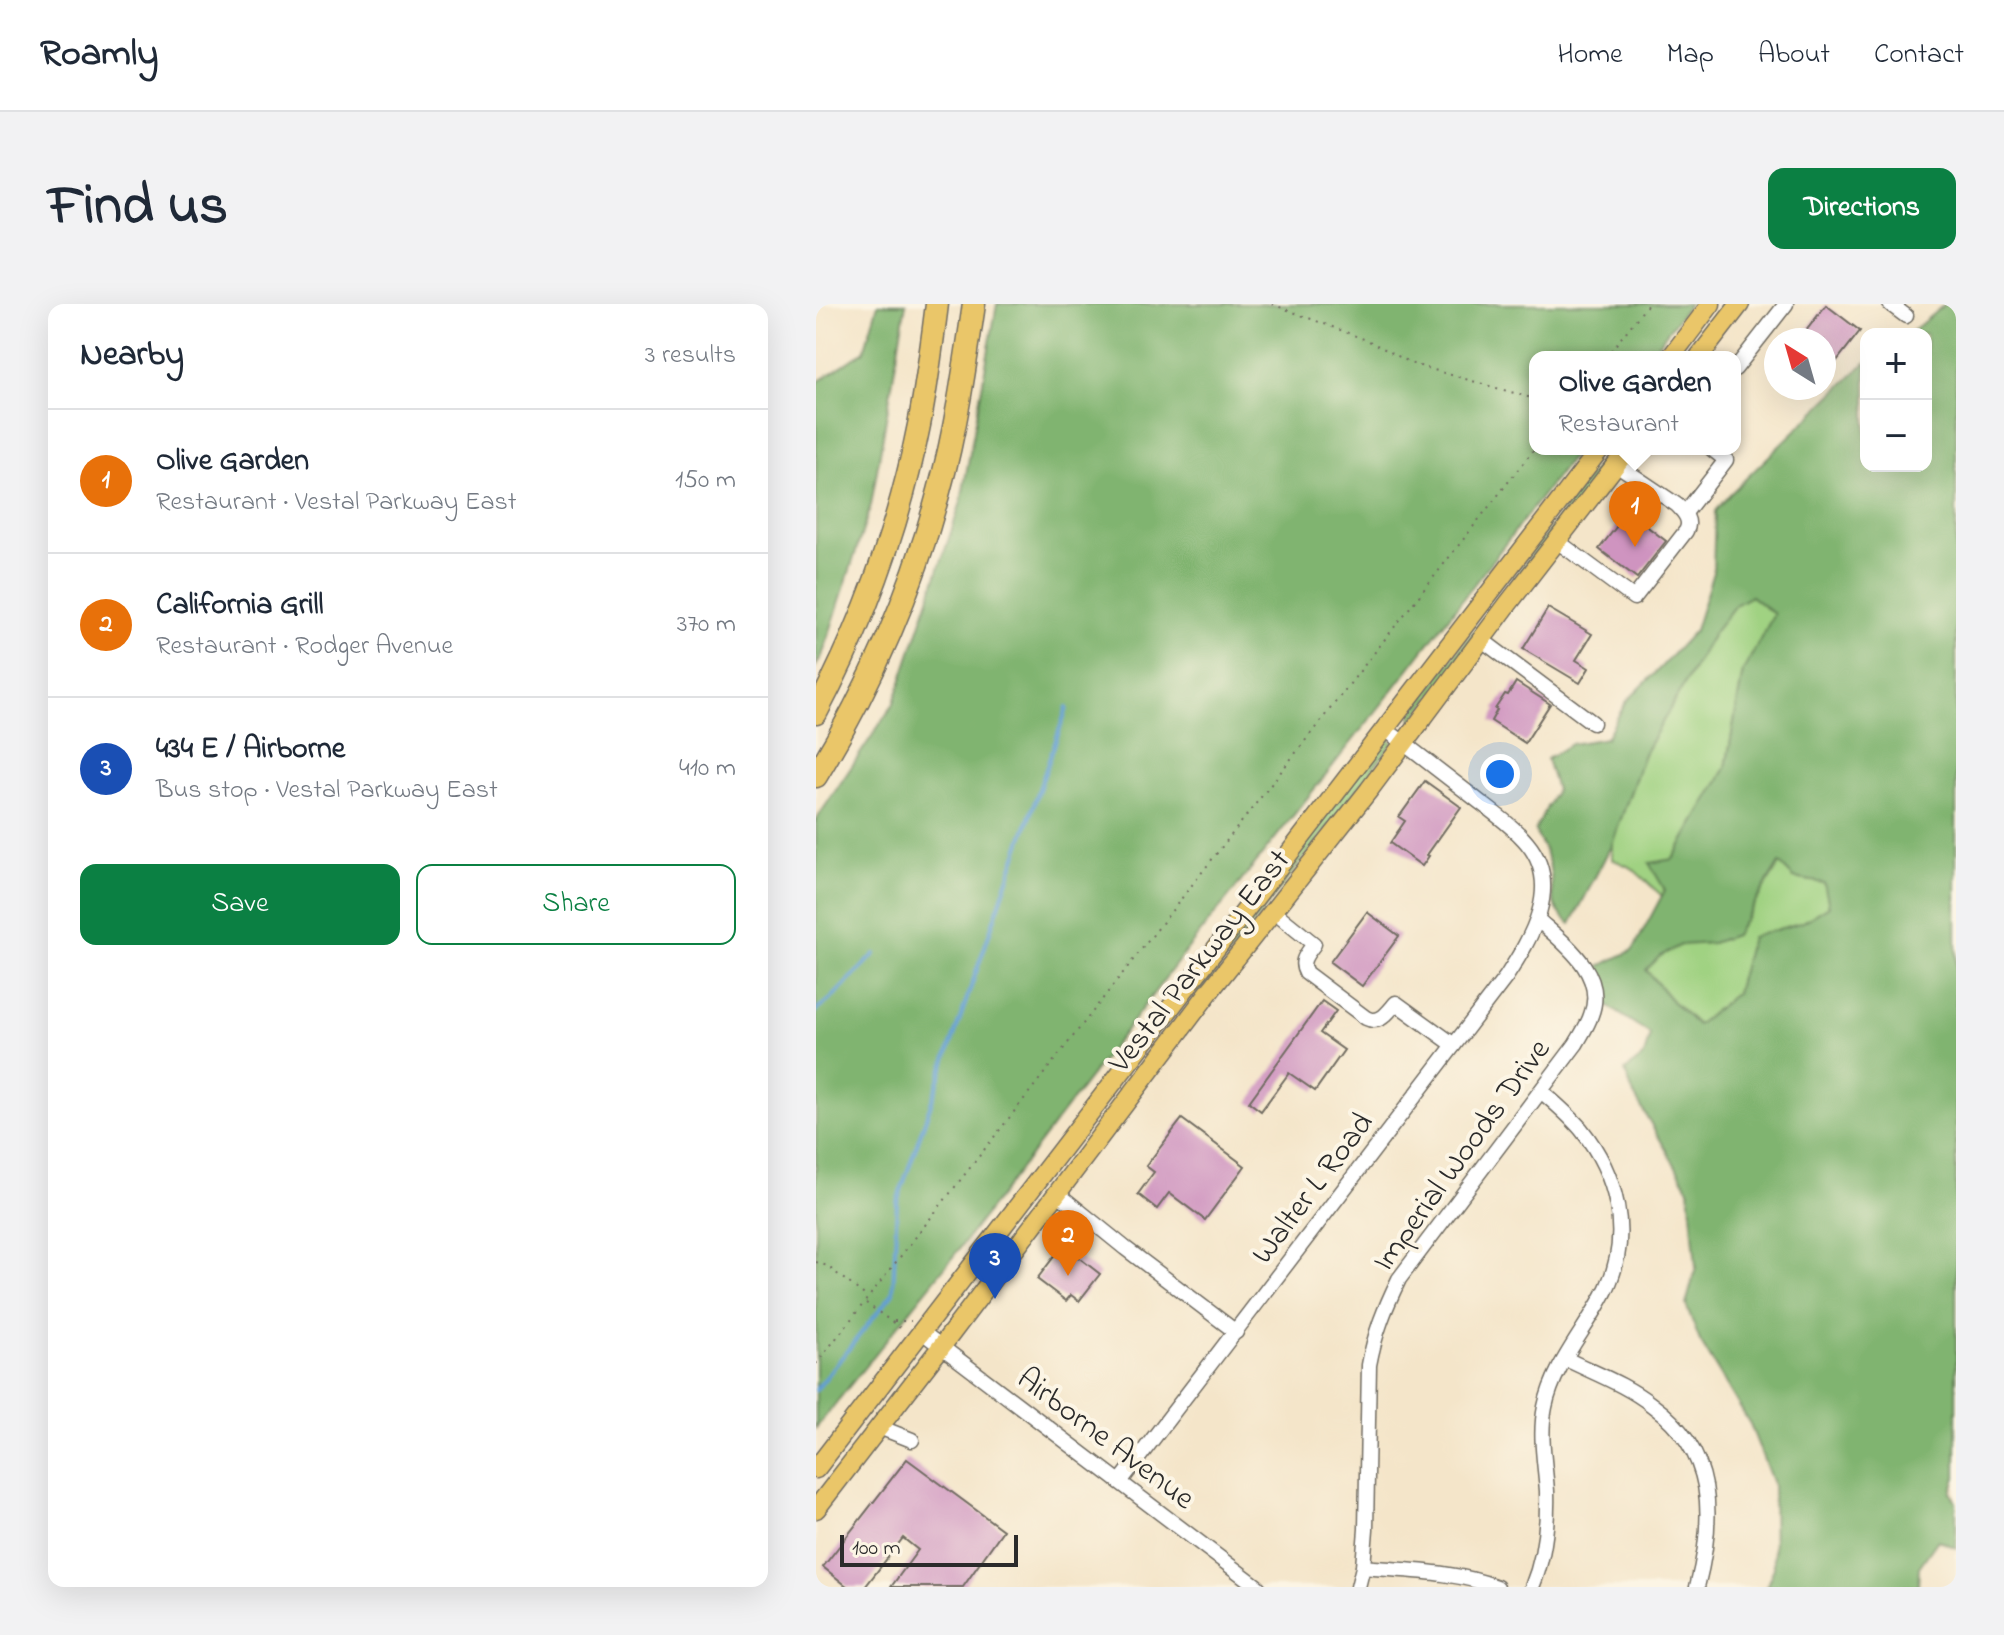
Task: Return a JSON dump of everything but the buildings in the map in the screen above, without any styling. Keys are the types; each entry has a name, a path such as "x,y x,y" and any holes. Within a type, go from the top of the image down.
{"highway":[{"path":"816,713 856,631 896,519 919,424 937,304"},
{"path":"816,776 871,676 910,584 948,454 974,304"}],"main road":[{"path":"1676,351 1711,304"},
{"path":"1704,351 1740,304"},
{"name":"Vestal Parkway East","path":"816,1469 915,1329 1595,455"},
{"name":"Vestal Parkway East","path":"816,1509 1623,455"}],"street":[{"path":"1741,361 1786,304"},
{"path":"1890,304 1906,316"},
{"path":"1685,513 1726,460 1720,455"},
{"path":"1557,541 1634,598 1688,527 1685,513 1677,505 1616,464"},
{"path":"1482,640 1593,723"},
{"path":"1384,728 1495,814 1529,845 1541,870 1543,893 1538,920"},
{"path":"1273,911 1314,944 1303,959 1306,973 1366,1018 1378,1020 1396,1003 1454,1045"},
{"name":"Walter L Road","path":"1120,1482 1506,977 1528,943 1538,920"},
{"name":"Imperial Woods Drive","path":"1358,1587 1366,1529 1369,1365 1382,1314 1399,1279 1576,1044 1592,1013 1593,987 1586,969 1538,920"},
{"path":"1532,1587 1541,1559 1547,1513 1542,1436 1545,1408 1556,1377 1607,1288 1621,1242 1620,1223 1608,1175 1592,1143 1541,1091"},
{"path":"1057,1193 1236,1332"},
{"name":"Airborne Avenue","path":"915,1329 1258,1587"},
{"path":"1566,1359 1650,1402 1671,1419 1688,1440 1702,1471 1708,1508 1703,1567 1697,1587"},
{"path":"879,1427 912,1440"},
{"path":"1363,1567 1454,1575 1497,1587"}],"path":[{"path":"1272,304 1369,341 1413,364 1529,397"},
{"path":"1611,351 1648,304"},
{"path":"816,1364 1530,455"},
{"path":"816,1262 827,1266 868,1298"},
{"path":"865,1302 891,1321 915,1329"},
{"path":"891,1321 915,1329"}],"green space":[{"path":"878,304 906,304 871,505 822,656 816,666 816,383 864,351"},
{"path":"997,304 1689,304 1653,351 1529,351 1529,455 1573,455 1189,947 952,1258 816,1428 816,820 894,703 961,502"},
{"path":"1945,304 1956,304 1956,1477 1951,1492 1956,1503 1956,1548 1938,1540 1919,1567 1918,1587 1766,1587 1774,1568 1773,1484 1750,1424 1700,1341 1686,1305 1696,1267 1689,1189 1633,1093 1625,1071 1644,1056 1650,1034 1605,1004 1606,988 1598,967 1633,950 1665,890 1649,863 1673,859 1726,768 1743,671 1774,614 1751,596 1735,605 1713,634 1644,754 1612,844 1571,924 1554,902 1548,860 1535,830 1556,790 1547,759 1571,744 1606,738 1626,702 1695,630 1713,572 1715,511 1827,400 1836,400 1836,391 1860,368 1860,472 1932,472 1932,328 1916,328","holes":["1779,863 1794,878 1824,883 1829,906 1803,922 1751,937 1736,993 1697,1025 1646,970 1660,956 1681,945 1712,943 1735,935"]},
{"path":"1606,455 1614,455 1411,719 1413,712"},
{"path":"1751,596 1775,615 1743,671 1726,768 1673,859 1662,896 1632,868 1612,859 1612,844 1644,754 1713,634 1735,605"},
{"path":"1386,738 1393,742 1197,997 1216,958"},
{"path":"1780,863 1794,878 1825,883 1829,906 1803,922 1752,937 1736,993 1698,1025 1672,1001 1646,970 1660,956 1681,944 1712,943 1735,935"}],"waterway":[{"path":"816,1390 893,1293 897,1202 1067,708"},
{"path":"816,1011 875,954"}],"place":[{"name":"Olive Garden","path":"1635,547"},
{"name":"California Grill","path":"1068,1276"},
{"name":"434 E / Airborne","path":"995,1299"}]}
